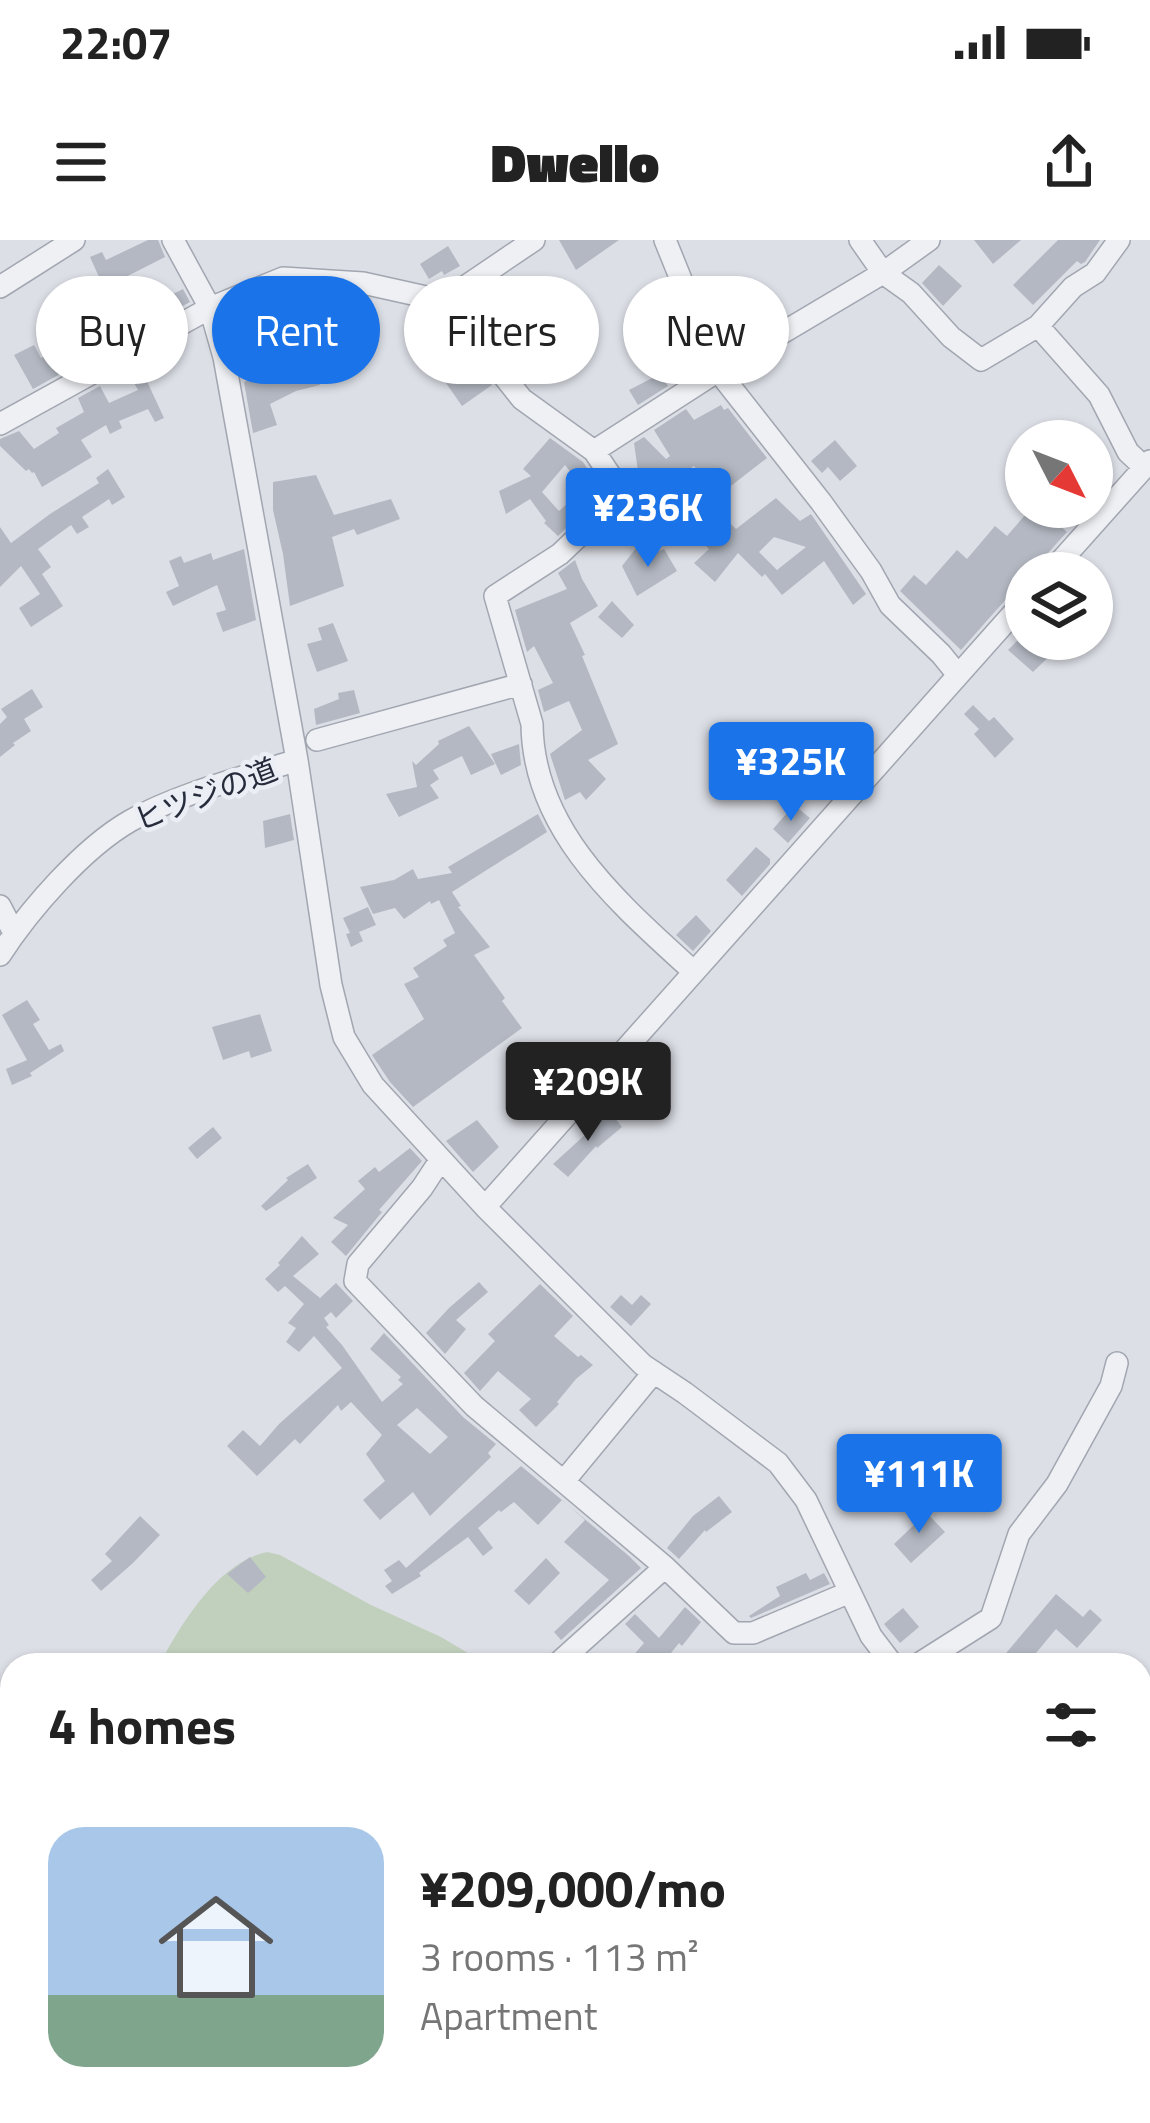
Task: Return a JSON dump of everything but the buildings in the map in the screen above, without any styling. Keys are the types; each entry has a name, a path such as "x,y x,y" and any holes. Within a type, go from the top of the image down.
{"street":[{"path":"0,287 74,240"},
{"path":"173,240 210,308 224,357 297,760 331,985 344,1037 373,1085 485,1207 643,1365 778,1462 806,1500 883,1653"},
{"path":"481,276 534,240"},
{"path":"665,240 680,276"},
{"path":"860,240 883,273 911,293 951,337 981,360 1038,326 1073,287 1094,273 1119,240"},
{"path":"789,329 929,240"},
{"path":"0,424 210,308 283,278 363,283 404,292"},
{"path":"1038,326 1099,395 1128,452 1147,464 1069,552"},
{"path":"510,384 522,399 594,452 620,496 560,554 494,596 532,724 532,746 545,793 566,837 606,889 694,972"},
{"path":"594,452 698,384"},
{"path":"728,384 821,502 890,605 958,675"},
{"path":"485,1207 1005,622"},
{"path":"317,740 521,684"},
{"name":"ヒツジの道","path":"0,955 48,892 129,821 297,760"},
{"path":"0,906 14,933"},
{"path":"441,1159 358,1264 356,1282 474,1406 665,1567 734,1633 752,1633 850,1592"},
{"path":"936,1653 991,1618 1019,1534 1057,1484 1111,1387 1117,1363"},
{"path":"564,1481 654,1372"},
{"path":"569,1653 665,1567"}],"green space":[{"path":"267,1552 280,1555 468,1653 166,1653 203,1597 249,1558"}]}
